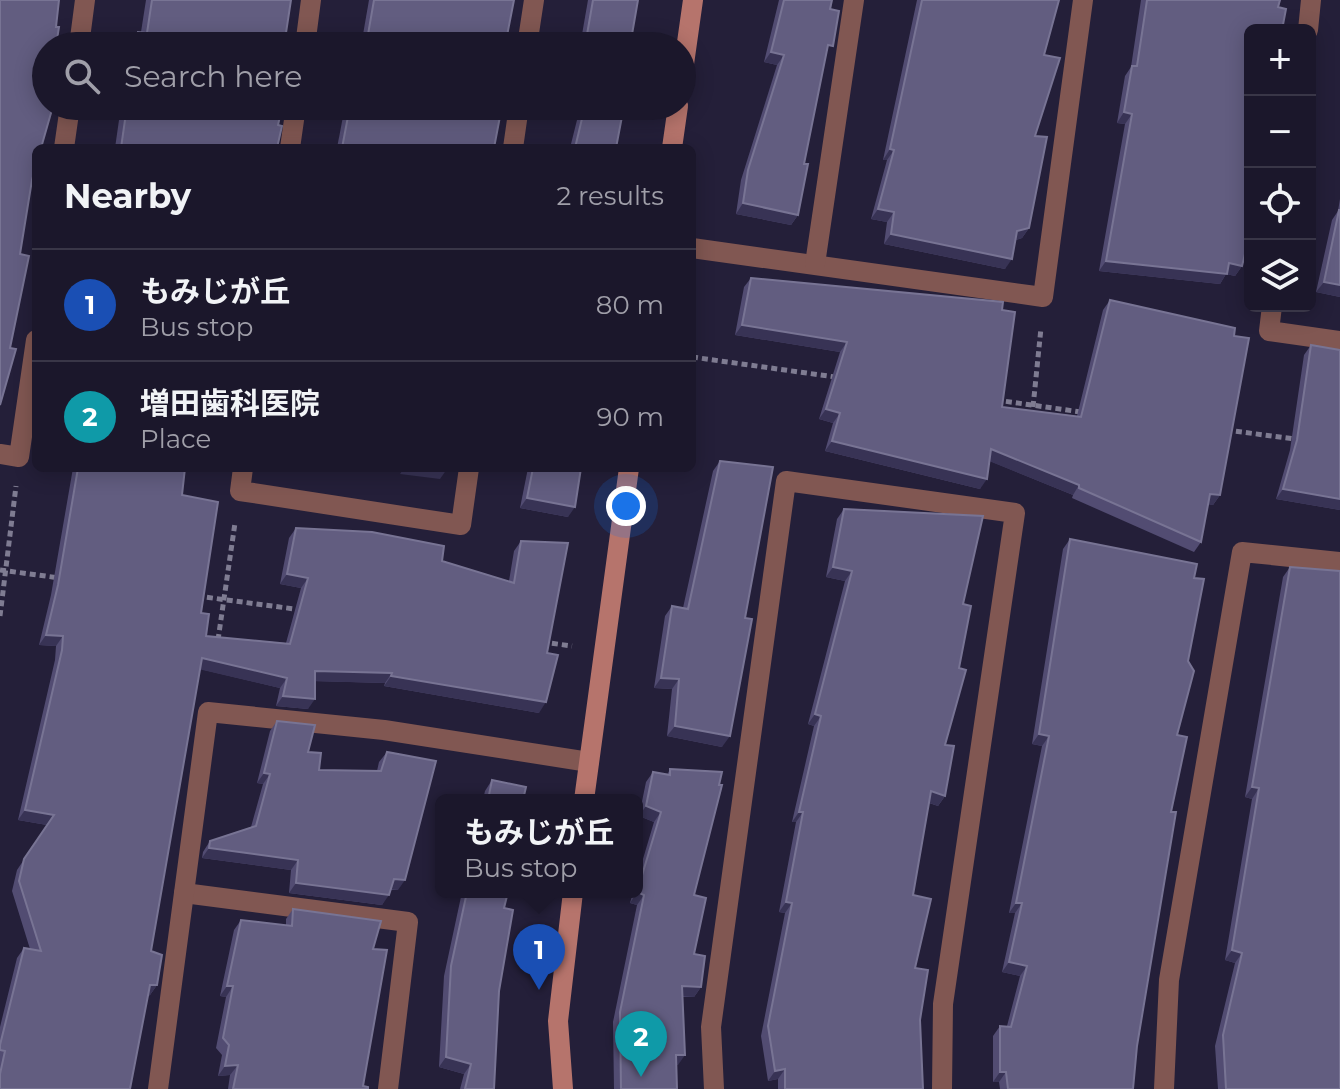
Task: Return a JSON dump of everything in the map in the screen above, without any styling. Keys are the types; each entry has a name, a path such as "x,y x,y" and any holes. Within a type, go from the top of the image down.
{"street":[{"path":"81,32 85,0"},
{"path":"307,32 311,0"},
{"path":"529,32 534,0"},
{"path":"688,32 693,0"},
{"path":"815,264 854,0"},
{"path":"696,249 1043,297 1083,0"},
{"path":"1309,24 1311,0"},
{"path":"65,144 68,120"},
{"path":"291,144 294,120"},
{"path":"514,144 517,120"},
{"path":"673,144 676,120"},
{"path":"1271,312 1269,331 1340,341"},
{"path":"10,456 32,358"},
{"path":"242,472 240,491 461,525 468,472"},
{"path":"585,794 628,472"},
{"path":"714,1089 711,1027 786,481 1015,513 943,1004 942,1089"},
{"path":"1164,1089 1169,980 1242,552 1340,562"},
{"path":"158,1089 208,712 384,730 589,762"},
{"path":"184,893 408,922 388,1089"},
{"path":"563,1089 558,1021 572,898"}],"path":[{"path":"1031,421 1043,297"},
{"path":"696,358 847,379"},
{"path":"987,399 1095,414"},
{"path":"1218,429 1309,441"},
{"path":"0,616 8,571 10,456"},
{"path":"218,642 240,491"},
{"path":"0,570 70,579"},
{"path":"193,595 315,612"},
{"path":"528,640 605,650"}],"building":[{"path":"0,0 59,0 58,32 32,32 32,120 49,120 42,144 32,144 32,180 20,254 29,256 10,348 16,349 0,405"},
{"path":"152,0 291,0 286,32 147,32"},
{"path":"374,0 514,0 508,32 368,32"},
{"path":"593,0 638,0 632,32 587,32"},
{"path":"784,0 832,0 830,9 839,11 833,46 828,45 804,164 808,164 798,215 743,203 748,170 784,55 771,52"},
{"path":"922,0 1059,0 1044,55 1060,58 1035,136 1047,137 1029,228 1017,231 1012,259 891,234 894,212 878,209 894,150 890,149"},
{"path":"1147,0 1280,0 1278,7 1286,9 1283,24 1244,24 1244,258 1242,266 1229,263 1227,274 1106,261 1132,114 1124,112 1132,66 1137,66"},
{"path":"125,120 279,120 278,125 282,126 278,144 122,144"},
{"path":"347,120 499,120 495,144 343,144"},
{"path":"582,120 621,120 617,144 576,144"},
{"path":"1340,210 1340,285 1324,282"},
{"path":"751,278 1003,302 1002,310 1015,312 1002,407 1081,417 1110,300 1235,328 1234,336 1249,338 1220,495 1210,494 1201,542 1079,488 1079,485 991,449 987,479 832,441 840,413 826,409 847,342 742,325"},
{"path":"1311,345 1340,350 1340,499 1283,489 1297,440"},
{"path":"720,461 773,467 745,618 752,619 730,736 675,726 679,679 661,678 672,606 688,609"},
{"path":"77,472 185,472 182,495 218,502 201,613 209,614 206,636 290,644 308,578 287,574 296,528 372,532 444,546 442,561 514,583 521,541 568,543 547,653 558,655 546,702 391,676 392,673 315,671 315,699 283,696 287,678 202,658 151,951 162,955 157,985 150,985 130,1089 0,1089 5,1051 0,1050 0,1045 24,948 41,951 19,881 24,859 54,815 25,810 62,650 63,636 46,635"},
{"path":"532,472 580,472 575,507 527,498"},
{"path":"844,509 983,516 963,604 971,606 959,668 966,670 945,745 954,746 945,796 931,791 913,895 931,899 915,968 928,970 920,1020 923,1089 785,1089 785,1069 775,1071 768,1026 792,903 786,902 803,812 799,812 821,716 815,714 852,571 833,567"},
{"path":"1070,539 1197,564 1194,578 1204,579 1188,661 1194,671 1177,735 1187,737 1171,812 1176,812 1137,1046 1133,1089 1008,1089 1006,1072 1000,1072 1000,1026 1011,1027 1027,966 1009,962 1022,903 1016,903 1049,736 1039,734"},
{"path":"1290,567 1340,571 1340,1089 1226,1089 1223,1035 1242,953 1232,950 1259,788 1252,787"},
{"path":"277,721 315,725 308,752 321,753 319,770 381,771 387,752 436,761 405,880 394,879 389,895 296,883 298,860 209,848 210,841 256,826 270,774 264,773"},
{"path":"670,769 722,772 719,785 722,785 694,895 706,898 694,954 705,956 701,987 682,986 685,1055 676,1055 677,1089 621,1089 620,1012 644,895 643,872 661,812 646,806 653,772 670,775"},
{"path":"492,780 526,787 524,794 489,794"},
{"path":"466,898 506,898 504,908 513,910 499,991 494,1089 465,1089 471,1064 446,1057 451,966"},
{"path":"293,909 381,921 373,949 387,950 363,1086 368,1089 233,1089 238,1065 225,1066 229,1045 223,1038 233,986 227,986 241,920 292,926"}],"place":[{"name":"もみじが丘","path":"539,990"},
{"name":"増田歯科医院","path":"641,1077"}]}
